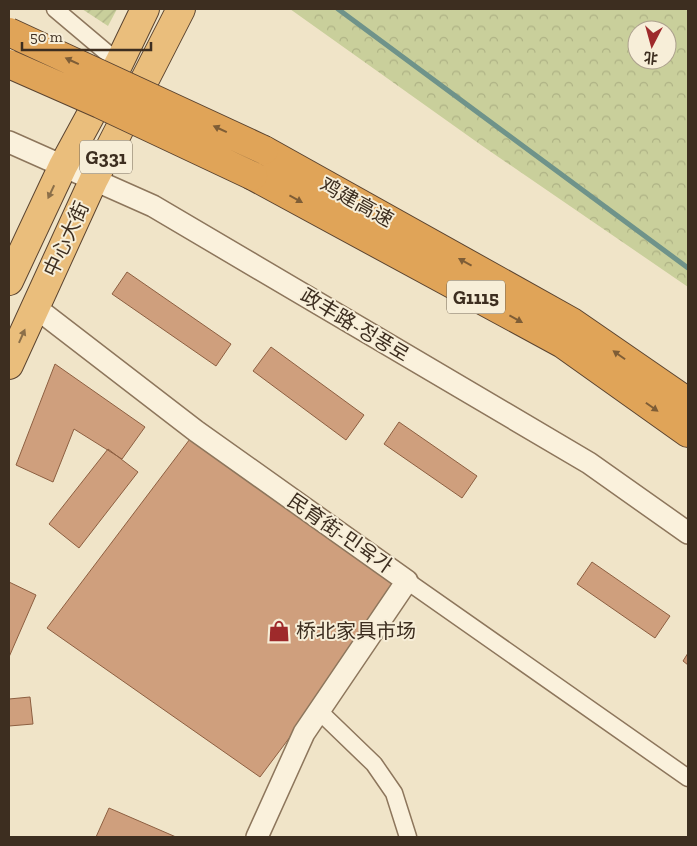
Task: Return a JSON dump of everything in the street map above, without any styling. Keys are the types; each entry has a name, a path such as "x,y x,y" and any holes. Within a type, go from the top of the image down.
{"highway":[{"name":"中心大街","path":"9,281 63,166 119,63 145,9"},
{"name":"中心大街","path":"9,365 94,178 181,9"},
{"name":"鸡建高速","path":"9,32 264,150 572,322 688,402"},
{"name":"鸡建高速","path":"9,64 100,104 253,176 562,344 688,433"}],"street":[{"path":"55,9 119,63"},
{"name":"政丰路-정풍로","path":"9,142 94,178 153,206 589,463 688,533"},
{"name":"民育街-민육가","path":"35,307 196,431 407,581 304,733 257,837"},
{"path":"407,581 688,778"},
{"path":"319,711 374,764 394,793 408,837"}],"green space":[{"path":"82,9 117,9 108,26"},
{"path":"290,9 688,9 688,287 481,145"}],"building":[{"path":"127,272 231,344 216,366 112,294"},
{"path":"271,347 364,415 346,440 253,371"},
{"path":"55,364 145,427 122,459 74,429 53,482 16,465"},
{"path":"399,422 477,476 462,498 384,444"},
{"path":"196,431 407,581 260,777 47,628"},
{"path":"108,449 138,472 79,548 49,524"},
{"path":"592,562 670,616 655,638 577,584"},
{"path":"9,582 36,595 9,657"},
{"path":"688,653 688,665 683,661"},
{"path":"30,697 33,724 9,726 9,699"},
{"path":"109,808 176,837 96,837"}],"waterway":[{"path":"338,9 688,268"}],"place":[{"name":"桥北家具市场","path":"279,631"}]}
